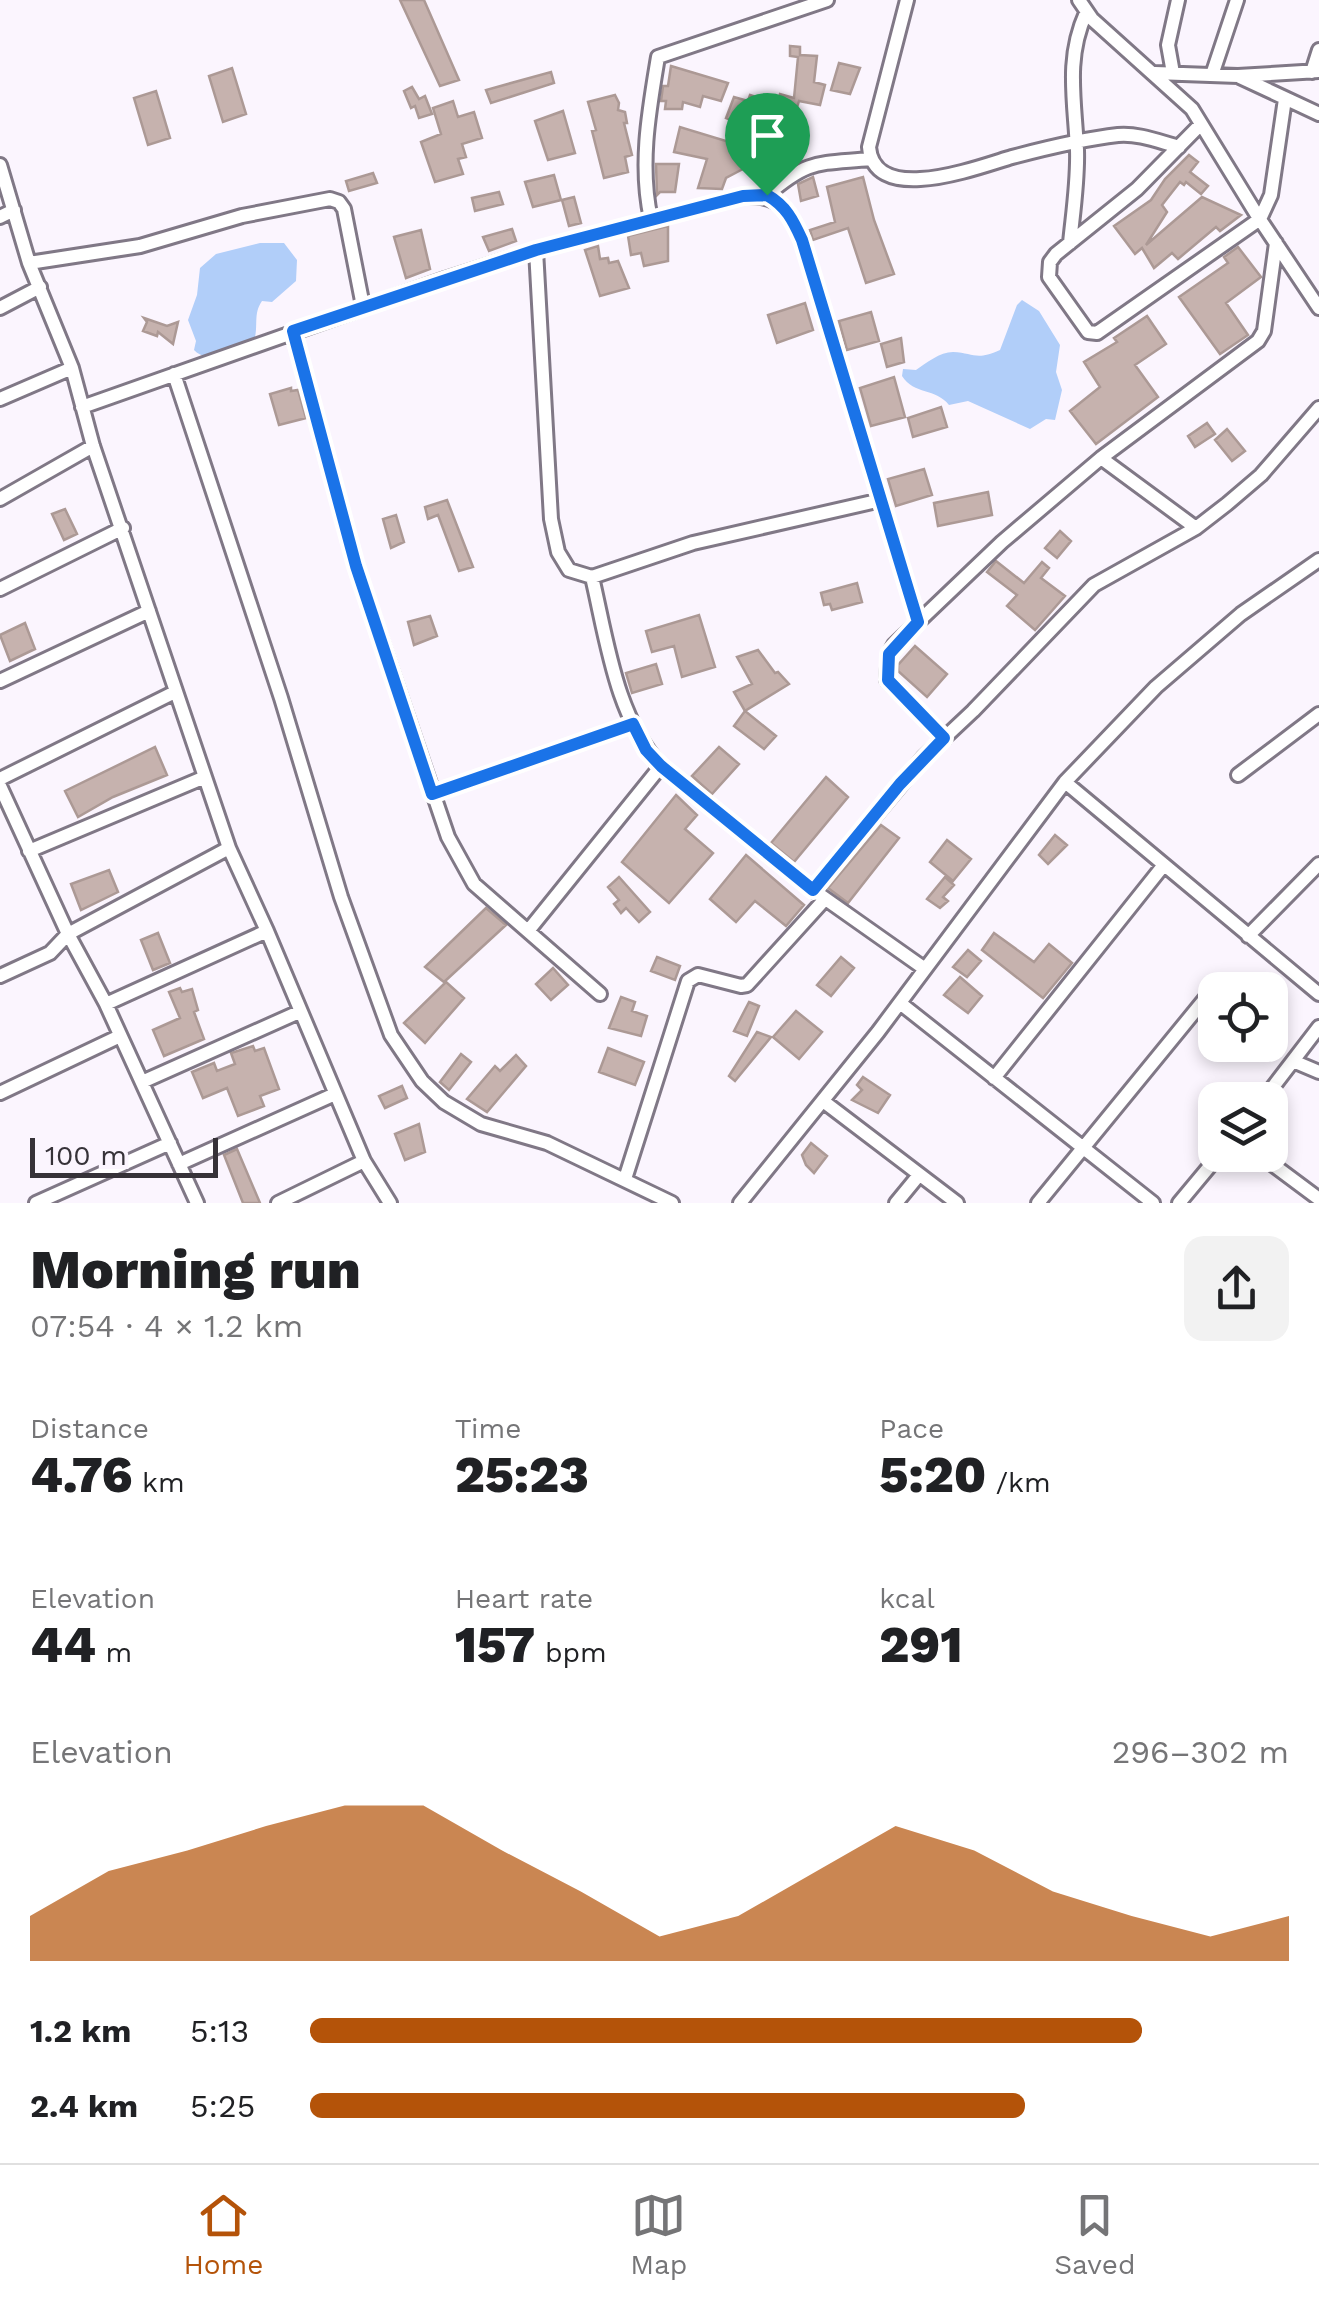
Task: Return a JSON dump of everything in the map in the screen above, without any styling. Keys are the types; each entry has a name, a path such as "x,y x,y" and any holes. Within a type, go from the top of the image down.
{"street":[{"path":"651,219 645,192 644,155 658,57 826,0"},
{"path":"908,0 869,147 870,159 884,174 917,179 967,172 1076,142 1124,134 1179,147"},
{"path":"1173,74 1168,45 1178,0"},
{"path":"1212,75 1237,0"},
{"path":"1070,244 1077,173 1071,71 1082,7 1192,109 1260,219 1318,301"},
{"path":"1155,73 1238,76 1315,71 1319,50"},
{"path":"1238,76 1319,114"},
{"path":"1201,124 1136,189 1050,262 1050,277 1082,327 1097,333 1260,219 1271,195 1284,99"},
{"path":"767,195 808,165 870,159"},
{"path":"0,165 29,263 72,368 93,446 229,848 364,1161 390,1203"},
{"path":"82,407 363,306 536,250 743,196 767,195 780,203 802,240 918,622"},
{"path":"29,263 140,246 242,216 330,199 344,209 363,306"},
{"path":"0,217 14,210"},
{"path":"944,738 888,680 889,654 1002,542 1101,458 1258,341 1264,330 1276,243"},
{"path":"536,250 551,519 558,552 568,570 592,578 693,543 880,500"},
{"path":"0,308 40,288"},
{"path":"293,331 356,566 448,837 474,884 600,994"},
{"path":"0,399 72,368"},
{"path":"174,374 342,897 391,1035 422,1081 444,1102 481,1124 547,1143 672,1203"},
{"path":"625,1179 688,982 698,975 740,986 746,984 900,784 1094,585 1196,528 1261,475 1319,408"},
{"path":"0,499 93,446"},
{"path":"1101,458 1196,528"},
{"path":"0,589 123,528"},
{"path":"740,1203 900,1003 1065,782 1156,687 1241,614 1319,560"},
{"path":"1305,570 1319,578"},
{"path":"592,578 617,677 646,750 819,894 925,969"},
{"path":"0,681 149,610"},
{"path":"175,692 0,782 197,1203"},
{"path":"1238,775 1319,714"},
{"path":"432,794 633,724"},
{"path":"528,931 661,766"},
{"path":"30,851 204,777"},
{"path":"1065,782 1319,994"},
{"path":"0,976 50,954 68,934 229,848"},
{"path":"1248,936 1319,864"},
{"path":"994,1078 1163,866"},
{"path":"106,1004 268,931"},
{"path":"900,1003 1153,1203"},
{"path":"1038,1203 1198,1007"},
{"path":"142,1082 299,1012"},
{"path":"1277,1082 1319,1027"},
{"path":"0,1094 120,1036"},
{"path":"1293,1061 1319,1072"},
{"path":"179,1164 335,1094"},
{"path":"822,1101 957,1203"},
{"path":"36,1203 170,1143"},
{"path":"278,1203 364,1161"},
{"path":"1178,1203 1204,1172"},
{"path":"1283,1172 1319,1199"},
{"path":"896,1203 919,1175"}],"water":[{"path":"260,243 284,243 297,260 296,281 272,302 262,301 254,341 246,357 218,359 199,354 194,350 196,341 188,320 197,295 200,268 216,254"},
{"path":"1022,300 1039,311 1060,345 1056,372 1062,390 1055,420 1046,419 1030,429 968,401 949,405 902,376 903,369 916,370 948,352 980,356 1000,350"}],"building":[{"path":"400,0 424,0 459,80 440,86"},
{"path":"790,46 800,47 800,55 817,56 814,82 825,85 820,105 799,101 794,117 787,114 780,128 772,126 780,94 794,98 798,57 790,56"},
{"path":"839,63 860,68 850,94 831,90"},
{"path":"671,66 728,83 721,101 703,96 700,107 683,102 682,109 665,109 666,101 661,101 663,86 668,86"},
{"path":"232,68 246,114 223,122 209,76"},
{"path":"551,72 554,83 491,103 486,90"},
{"path":"412,87 419,99 425,96 432,114 419,118 415,106 411,108 404,91"},
{"path":"156,91 170,138 148,145 134,98"},
{"path":"615,95 618,110 625,112 632,155 625,157 628,172 604,178 588,102"},
{"path":"750,95 759,98 757,105 763,107 758,122 752,127 748,125 739,147 749,151 743,169 726,178 722,189 698,188 707,159 674,152 680,127 729,142 736,122 726,118 734,97 748,101"},
{"path":"453,101 458,117 474,112 482,138 462,144 466,157 458,159 463,174 435,182 421,142 441,134 433,108"},
{"path":"563,111 575,153 548,160 535,121"},
{"path":"1189,155 1198,162 1190,172 1208,186 1201,194 1180,182 1162,205 1167,212 1146,245 1202,197 1241,215 1220,231 1216,227 1178,259 1172,253 1154,268 1142,248 1135,254 1114,226 1151,200"},
{"path":"656,164 679,164 675,192 657,195"},
{"path":"373,173 377,183 349,191 346,181"},
{"path":"554,175 561,200 533,207 525,182"},
{"path":"813,177 818,196 801,201 798,184"},
{"path":"863,177 894,274 866,283 848,228 813,240 810,230 835,222 827,187"},
{"path":"499,192 503,204 475,211 472,198"},
{"path":"574,197 581,223 569,226 562,200"},
{"path":"668,226 668,261 644,266 641,253 631,255 628,236"},
{"path":"512,229 516,241 489,251 483,237"},
{"path":"421,230 430,269 406,278 394,237"},
{"path":"598,246 600,259 618,261 629,288 600,296 585,250"},
{"path":"1238,247 1261,277 1226,303 1248,335 1220,354 1179,297 1228,263 1224,257"},
{"path":"805,303 813,330 777,343 768,315"},
{"path":"871,312 879,341 847,350 839,321"},
{"path":"1147,316 1166,344 1135,365 1158,397 1096,444 1070,411 1100,387 1084,362 1117,342 1114,338"},
{"path":"144,318 167,326 178,322 173,344 158,332 157,336 143,331 147,322"},
{"path":"901,338 904,362 887,367 881,344"},
{"path":"894,377 905,417 871,426 860,388"},
{"path":"298,390 306,418 279,425 270,394"},
{"path":"941,407 947,427 913,437 908,418"},
{"path":"1207,423 1215,434 1195,447 1188,436"},
{"path":"1227,429 1245,451 1232,461 1215,440"},
{"path":"924,469 932,495 896,506 888,479"},
{"path":"988,492 992,515 938,526 934,503"},
{"path":"447,500 473,567 459,571 438,515 428,519 425,507"},
{"path":"65,509 77,534 64,540 52,514"},
{"path":"396,515 404,542 391,548 383,519"},
{"path":"1060,531 1071,541 1057,558 1045,548"},
{"path":"996,561 1024,583 1042,562 1049,568 1041,578 1065,596 1035,630 1007,606 1017,595 987,572"},
{"path":"857,583 862,602 832,610 830,604 824,605 821,593"},
{"path":"699,615 715,667 682,677 674,646 652,652 646,631"},
{"path":"430,616 437,636 414,645 408,622"},
{"path":"25,623 35,649 10,661 0,635"},
{"path":"915,646 947,674 927,697 898,671 898,665"},
{"path":"758,650 789,684 745,711 734,692 752,684 737,657"},
{"path":"656,664 662,684 632,693 626,673"},
{"path":"745,711 776,736 764,749 734,726"},
{"path":"155,747 167,775 113,797 78,817 65,791"},
{"path":"719,747 739,764 712,794 692,776"},
{"path":"826,777 848,797 794,862 771,843"},
{"path":"676,795 697,815 685,829 713,853 669,903 622,862"},
{"path":"881,825 899,838 848,903 828,888"},
{"path":"1055,835 1067,845 1048,864 1039,855"},
{"path":"947,840 971,859 953,881 930,862"},
{"path":"746,855 804,905 786,926 755,901 736,922 710,899"},
{"path":"109,870 118,892 81,910 71,884"},
{"path":"619,877 650,912 639,922 626,908 621,913 614,904 619,900 608,887"},
{"path":"945,877 954,885 943,897 948,901 940,908 927,899"},
{"path":"486,908 506,925 444,982 425,967"},
{"path":"158,933 170,963 153,970 141,940"},
{"path":"994,933 1034,962 1049,944 1072,963 1043,998 982,950"},
{"path":"968,950 981,961 967,977 953,967"},
{"path":"657,957 680,966 675,980 651,971"},
{"path":"841,957 854,968 831,996 817,985"},
{"path":"553,968 568,985 551,1000 536,984"},
{"path":"960,977 982,996 968,1013 944,995"},
{"path":"446,982 464,998 425,1043 404,1023"},
{"path":"180,988 182,992 192,989 198,1010 194,1012 204,1039 164,1056 153,1030 180,1018 169,992"},
{"path":"621,997 635,1002 632,1011 647,1016 641,1036 609,1028"},
{"path":"749,1002 759,1006 747,1036 734,1031"},
{"path":"796,1011 822,1032 799,1059 773,1037"},
{"path":"757,1032 771,1037 735,1081 729,1076"},
{"path":"253,1046 255,1051 264,1048 279,1089 260,1096 264,1106 238,1116 227,1088 203,1098 192,1072 214,1063 217,1071 235,1064 231,1053"},
{"path":"608,1048 644,1062 635,1085 599,1072"},
{"path":"461,1054 471,1062 449,1090 440,1082"},
{"path":"516,1055 526,1066 487,1112 467,1099 495,1066 500,1071"},
{"path":"863,1077 890,1095 878,1113 852,1100 862,1090 857,1085"},
{"path":"402,1086 407,1098 385,1108 379,1096"},
{"path":"419,1124 425,1152 405,1160 395,1134"},
{"path":"811,1143 827,1156 814,1173 802,1155"},
{"path":"237,1149 260,1203 243,1203 224,1155"}],"route":[{"path":"767,195 780,203 802,240 918,622 889,654 888,680 944,738 900,784 813,890 661,766 646,750 633,724 432,794 356,566 293,331 536,250 743,196 767,195"}]}
